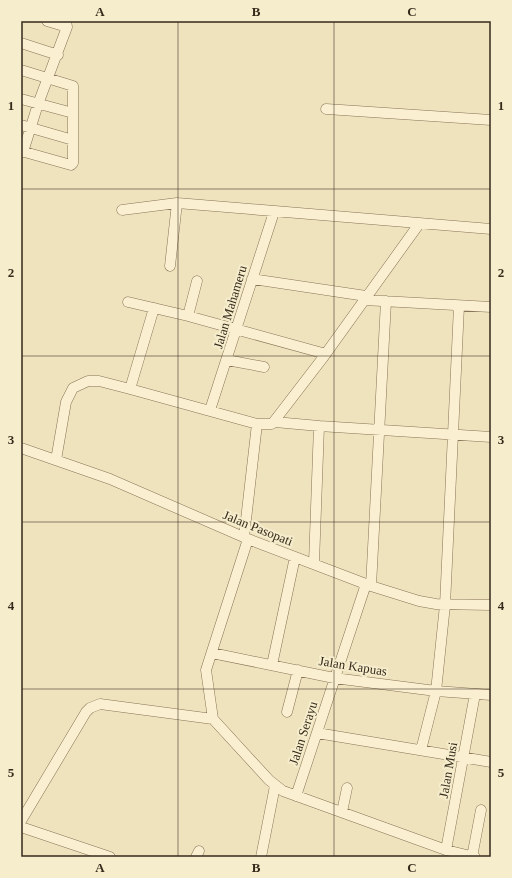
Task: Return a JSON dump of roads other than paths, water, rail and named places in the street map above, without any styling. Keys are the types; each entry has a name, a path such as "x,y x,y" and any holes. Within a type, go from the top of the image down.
{"street":[{"path":"21,70 48,78 73,86 73,163 71,165 22,151 26,126 38,104 48,78 58,55 67,24 47,21"},
{"path":"21,43 58,55"},
{"path":"21,99 73,113"},
{"path":"326,109 491,120"},
{"path":"26,126 73,140"},
{"path":"122,210 177,203 491,229"},
{"path":"170,266 177,203"},
{"name":"Jalan Mahameru","path":"210,410 228,360 274,212"},
{"path":"56,460 66,402 74,388 88,381 99,381 257,424 269,425 275,422 326,354 419,224"},
{"path":"252,279 386,301 491,307"},
{"path":"188,316 197,281"},
{"name":"Jalan Serayu","path":"296,796 334,678 368,585 379,431 386,301"},
{"path":"128,302 188,316 326,354"},
{"path":"421,750 436,691 445,604 459,306"},
{"path":"130,389 154,308"},
{"path":"228,360 264,367"},
{"path":"275,422 379,431 491,437"},
{"path":"257,424 246,538 206,670 213,719 275,786 296,796 446,850 474,857 481,810"},
{"path":"314,563 319,426"},
{"name":"Jalan Pasopati","path":"21,448 110,479 246,538 368,585 419,601 445,604 491,605"},
{"path":"272,665 295,557"},
{"name":"Jalan Kapuas","path":"212,653 334,678 436,691 491,695"},
{"path":"287,712 298,670"},
{"name":"Jalan Musi","path":"446,850 474,694"},
{"path":"21,821 86,712 94,705 125,706 213,719"},
{"path":"317,733 491,762"},
{"path":"261,857 275,786"},
{"path":"342,812 347,788"},
{"path":"21,827 110,857"}]}
